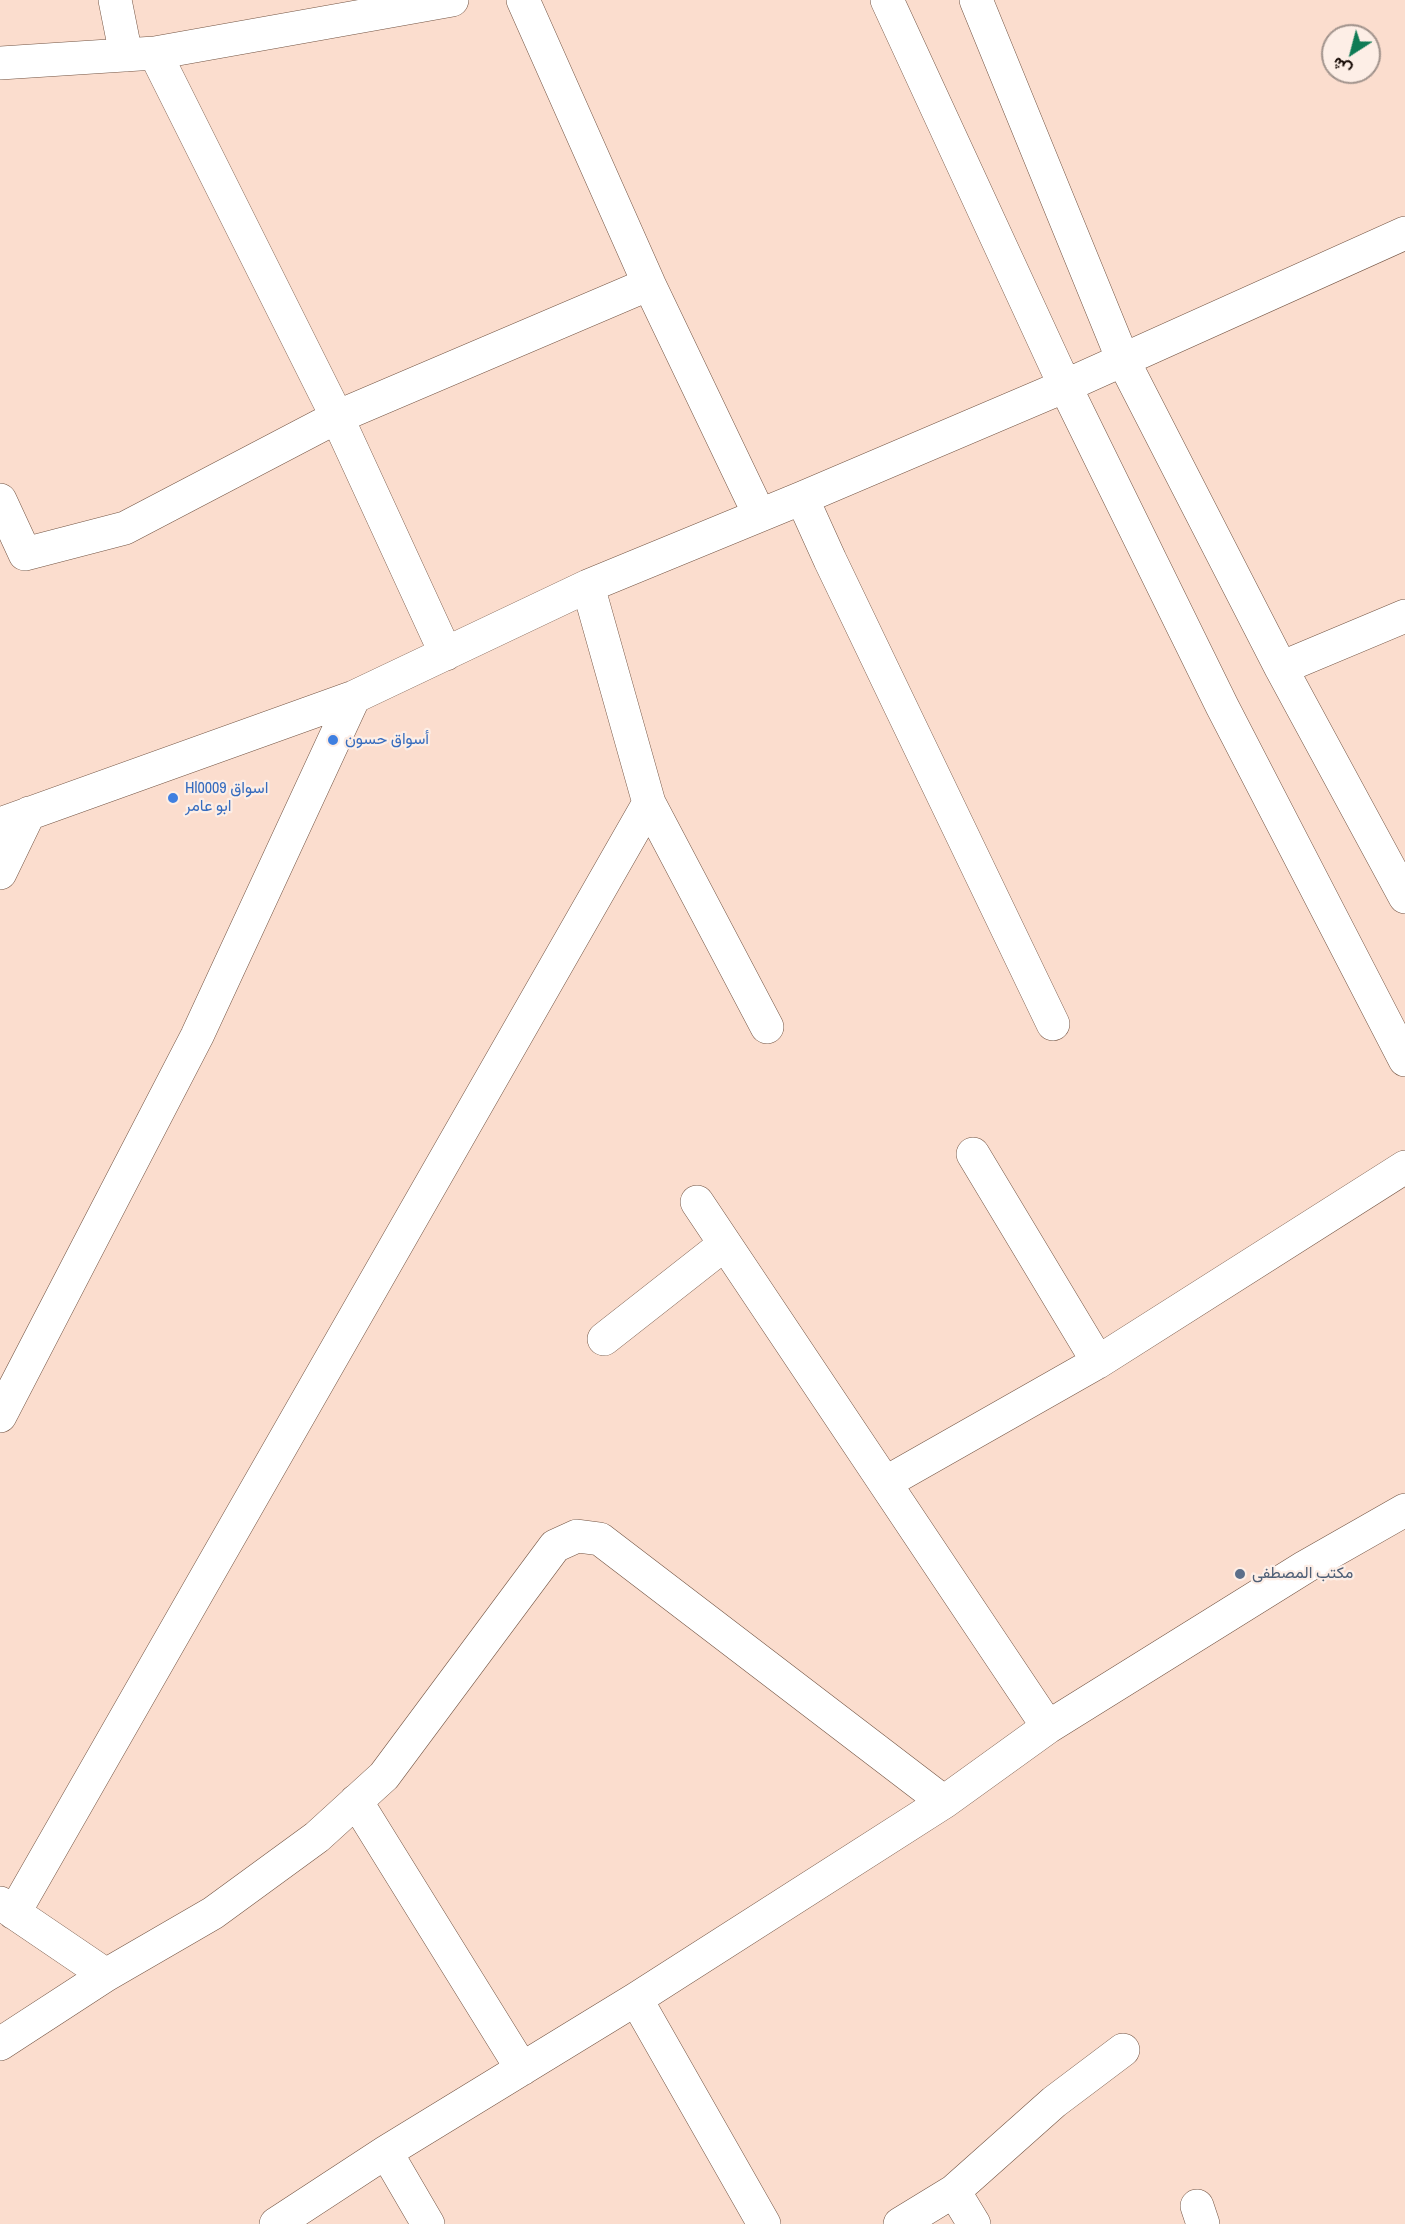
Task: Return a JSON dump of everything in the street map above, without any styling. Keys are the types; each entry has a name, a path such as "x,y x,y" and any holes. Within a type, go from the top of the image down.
{"street":[{"path":"115,0 141,54 337,417 446,654"},
{"path":"0,63 141,54 452,0"},
{"path":"523,0 649,284 759,514"},
{"path":"887,0 1065,386 1222,706 1405,1060"},
{"path":"976,0 1123,360 1281,668 1405,897"},
{"path":"0,873 14,818 354,697 588,586 1065,386 1405,233"},
{"path":"0,500 25,554 125,528 337,417 649,284"},
{"path":"802,498 1053,1024"},
{"path":"588,586 649,803 767,1027"},
{"path":"1281,668 1405,616"},
{"path":"0,1416 197,1036 354,697"},
{"path":"106,1975 7,1908 649,803"},
{"path":"973,1154 1098,1362"},
{"path":"885,1484 1098,1362 1405,1167"},
{"path":"697,1202 1048,1727"},
{"path":"604,1339 725,1244"},
{"path":"276,2224 386,2152 636,1999 944,1802 1048,1727 1296,1573 1405,1510"},
{"path":"0,2044 106,1975 213,1913 318,1837 384,1776 555,1546 577,1536 600,1539 944,1802"},
{"path":"356,1801 522,2069"},
{"path":"636,1999 764,2224"},
{"path":"900,2224 954,2191 1054,2102 1123,2050"},
{"path":"386,2152 428,2224"},
{"path":"954,2191 974,2224"}],"place":[{"name":"أسواق حسون","path":"333,740"},
{"name":"Hl0009 اسواق ابو عامر","path":"173,798"},
{"name":"مكتب المصطفى","path":"1240,1574"}]}
